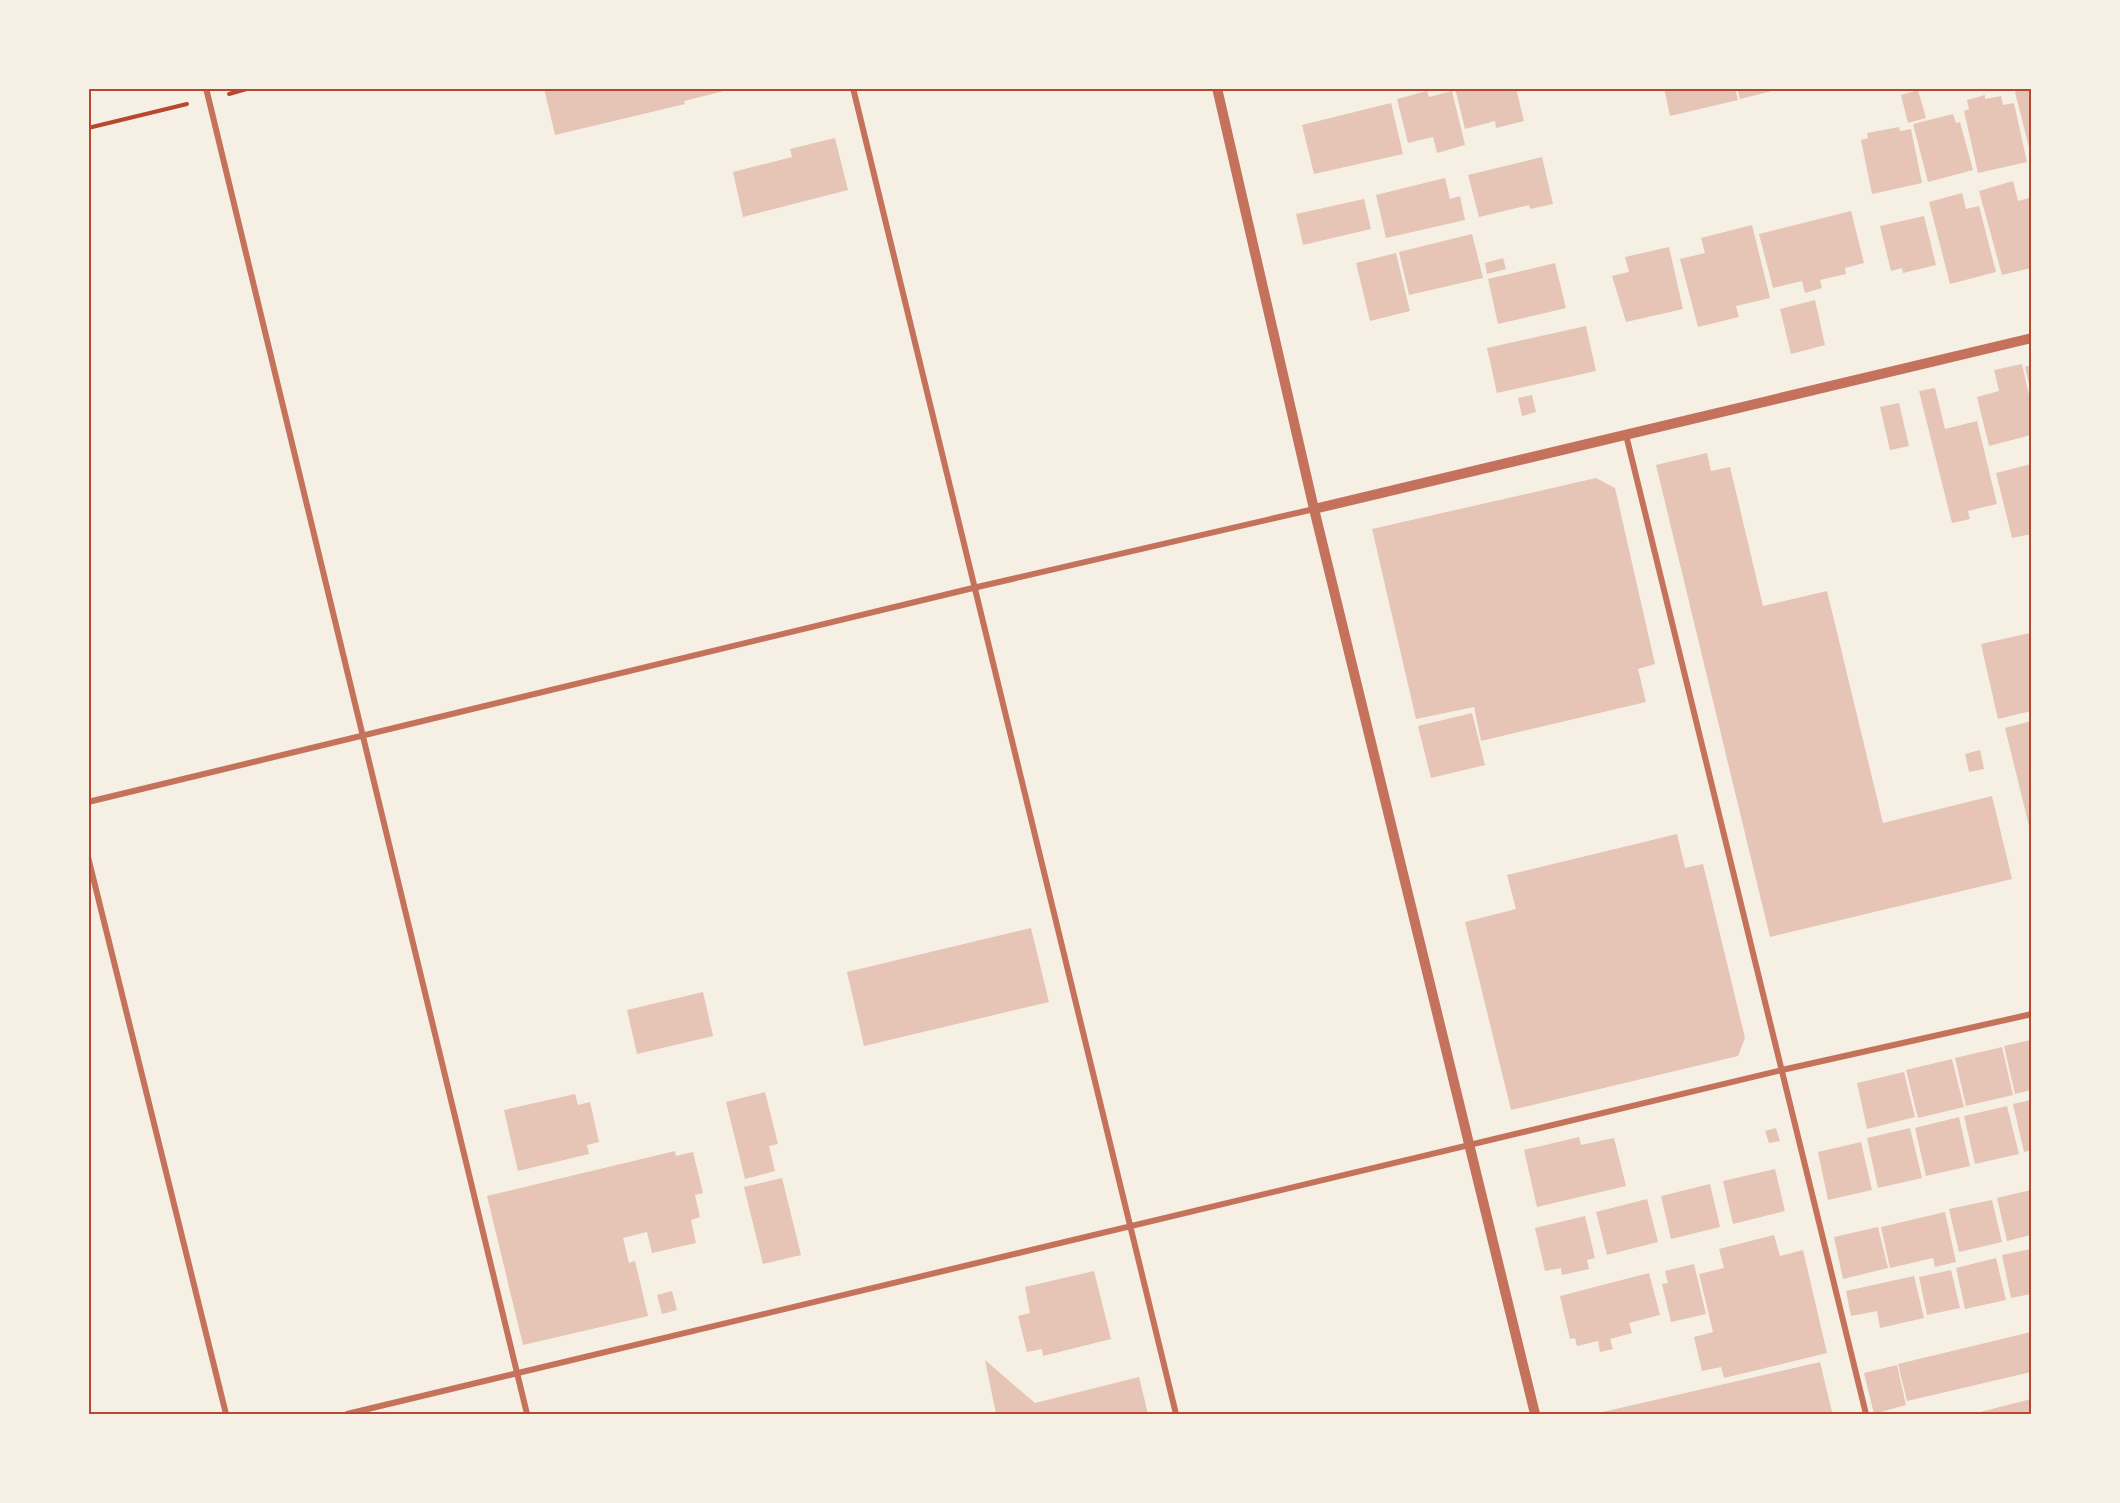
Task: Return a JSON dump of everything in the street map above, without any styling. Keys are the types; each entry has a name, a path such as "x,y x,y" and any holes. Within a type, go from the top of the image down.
{"street":[{"path":"206,88 361,737 527,1414"},
{"path":"853,88 1176,1414"},
{"path":"1217,88 1314,509 1535,1414"},
{"path":"88,802 973,588 2031,338"},
{"path":"1626,435 1866,1414"},
{"path":"88,857 226,1414"},
{"path":"347,1414 1470,1147 1782,1070 2031,1014"}],"path":[{"path":"88,128 250,88"}],"building":[{"path":"544,88 732,89 684,101 685,104 555,135"},
{"path":"1455,88 1516,88 1524,121 1496,128 1495,121 1465,129"},
{"path":"1664,88 1735,88 1738,100 1670,116"},
{"path":"1737,88 1780,88 1780,89 1740,99"},
{"path":"2031,88 2031,155 2015,92"},
{"path":"1918,90 1926,118 1908,123 1901,95"},
{"path":"1427,91 1429,97 1452,91 1465,145 1437,153 1433,137 1408,143 1397,99"},
{"path":"1985,95 1985,99 2001,96 2003,105 2014,103 2027,162 1978,173 1964,111 1969,109 1967,100"},
{"path":"1391,103 1403,154 1314,174 1302,125"},
{"path":"1953,114 1956,123 1960,122 1973,170 1928,182 1913,124"},
{"path":"1899,127 1900,131 1911,129 1922,183 1872,194 1861,140 1868,138 1867,133"},
{"path":"835,138 848,190 743,217 733,172 792,157 790,149"},
{"path":"1542,157 1553,204 1530,209 1529,205 1479,217 1468,175"},
{"path":"1445,178 1450,199 1460,196 1465,220 1386,238 1376,195"},
{"path":"2013,181 2018,201 2029,198 2031,207 2031,268 2002,275 1979,191"},
{"path":"1962,193 1966,209 1979,206 1996,272 1950,284 1929,202"},
{"path":"1364,199 1371,229 1303,245 1296,214"},
{"path":"1851,211 1864,263 1845,268 1846,274 1820,280 1822,288 1805,293 1802,281 1773,288 1759,234"},
{"path":"1924,216 1936,265 1903,273 1902,268 1891,271 1880,226"},
{"path":"1752,225 1770,298 1736,306 1739,317 1698,327 1680,259 1705,253 1701,238"},
{"path":"1472,234 1483,278 1409,295 1399,252"},
{"path":"1669,247 1683,309 1626,322 1612,276 1629,272 1625,257"},
{"path":"1396,253 1410,311 1370,321 1356,263"},
{"path":"1503,258 1506,269 1487,274 1485,263"},
{"path":"1555,263 1566,308 1498,324 1488,279"},
{"path":"1815,300 1825,345 1791,354 1780,309"},
{"path":"1586,326 1596,371 1497,393 1487,348"},
{"path":"2022,364 2031,404 2031,435 1989,446 1977,397 1999,391 1994,370"},
{"path":"2031,365 2031,393 2025,367"},
{"path":"1935,388 1945,429 1977,421 1997,504 1968,511 1970,519 1952,523 1919,391"},
{"path":"1532,395 1536,412 1522,416 1518,398"},
{"path":"1899,403 1909,446 1890,450 1880,407"},
{"path":"1707,453 1711,471 1730,467 1763,606 1827,591 1883,823 1992,796 2012,879 1770,937 1656,465"},
{"path":"2031,464 2031,534 2012,538 1996,473"},
{"path":"1596,478 1615,488 1655,664 1638,669 1646,702 1481,741 1474,707 1416,719 1372,529"},
{"path":"2030,633 2031,711 1998,719 1981,644"},
{"path":"1472,713 1485,765 1431,778 1418,726"},
{"path":"2031,721 2031,834 2005,728"},
{"path":"1980,750 1984,769 1969,772 1965,754"},
{"path":"1677,834 1685,868 1703,864 1745,1038 1738,1056 1511,1110 1465,922 1516,909 1507,875"},
{"path":"1031,928 1049,1002 864,1046 847,972"},
{"path":"703,992 713,1036 637,1054 627,1010"},
{"path":"2031,1040 2031,1090 2015,1094 2004,1046"},
{"path":"2002,1047 2013,1095 1966,1106 1955,1058"},
{"path":"1952,1059 1964,1107 1918,1118 1906,1070"},
{"path":"1904,1072 1915,1117 1867,1129 1857,1083"},
{"path":"765,1092 778,1144 769,1146 775,1171 745,1179 726,1102"},
{"path":"575,1094 578,1105 590,1102 599,1142 587,1145 589,1154 518,1171 504,1110"},
{"path":"2031,1100 2031,1150 2024,1152 2013,1104"},
{"path":"2007,1106 2019,1154 1975,1164 1964,1116"},
{"path":"1959,1117 1970,1166 1926,1176 1915,1128"},
{"path":"1776,1128 1780,1141 1769,1143 1765,1131"},
{"path":"1910,1128 1922,1178 1878,1188 1867,1138"},
{"path":"1579,1137 1581,1145 1614,1138 1626,1186 1537,1207 1524,1150"},
{"path":"1861,1142 1872,1190 1828,1200 1818,1152"},
{"path":"675,1151 676,1156 693,1152 703,1193 695,1195 700,1217 691,1220 696,1243 652,1253 647,1232 623,1238 629,1263 635,1261 648,1316 523,1345 487,1196"},
{"path":"1775,1169 1785,1211 1733,1224 1723,1181"},
{"path":"782,1178 801,1255 763,1264 744,1187"},
{"path":"1710,1184 1720,1227 1671,1239 1661,1196"},
{"path":"2031,1190 2031,1235 2007,1241 1997,1198"},
{"path":"1647,1199 1658,1242 1607,1255 1596,1212"},
{"path":"1992,1200 2002,1242 1959,1252 1949,1209"},
{"path":"1945,1212 1956,1262 1935,1267 1933,1258 1890,1268 1881,1227"},
{"path":"1585,1216 1595,1258 1587,1260 1589,1269 1562,1275 1561,1268 1545,1271 1535,1228"},
{"path":"1878,1227 1888,1268 1843,1279 1834,1237"},
{"path":"1774,1235 1780,1256 1803,1250 1827,1353 1724,1378 1721,1367 1702,1371 1694,1337 1713,1332 1699,1274 1724,1268 1719,1249"},
{"path":"2031,1249 2031,1294 2011,1298 2002,1255"},
{"path":"1996,1258 2006,1300 1965,1309 1956,1268"},
{"path":"1694,1264 1706,1314 1671,1322 1662,1284 1668,1283 1665,1271"},
{"path":"1951,1270 1960,1308 1927,1315 1919,1277"},
{"path":"1094,1271 1111,1339 1043,1356 1042,1349 1027,1352 1018,1316 1030,1313 1025,1287"},
{"path":"1649,1273 1660,1315 1629,1323 1632,1333 1610,1339 1613,1349 1600,1352 1598,1341 1577,1346 1575,1338 1570,1339 1560,1296"},
{"path":"1914,1276 1924,1318 1880,1328 1877,1311 1851,1316 1846,1291"},
{"path":"672,1291 677,1310 662,1314 657,1295"},
{"path":"2031,1332 2031,1372 1907,1401 1898,1364"},
{"path":"985,1360 1035,1403 1139,1377 1148,1414 996,1414"},
{"path":"1820,1362 1832,1412 1820,1414 1594,1414"},
{"path":"1897,1365 1906,1405 1874,1414 1864,1373"},
{"path":"2031,1399 2031,1414 1972,1414"}]}
